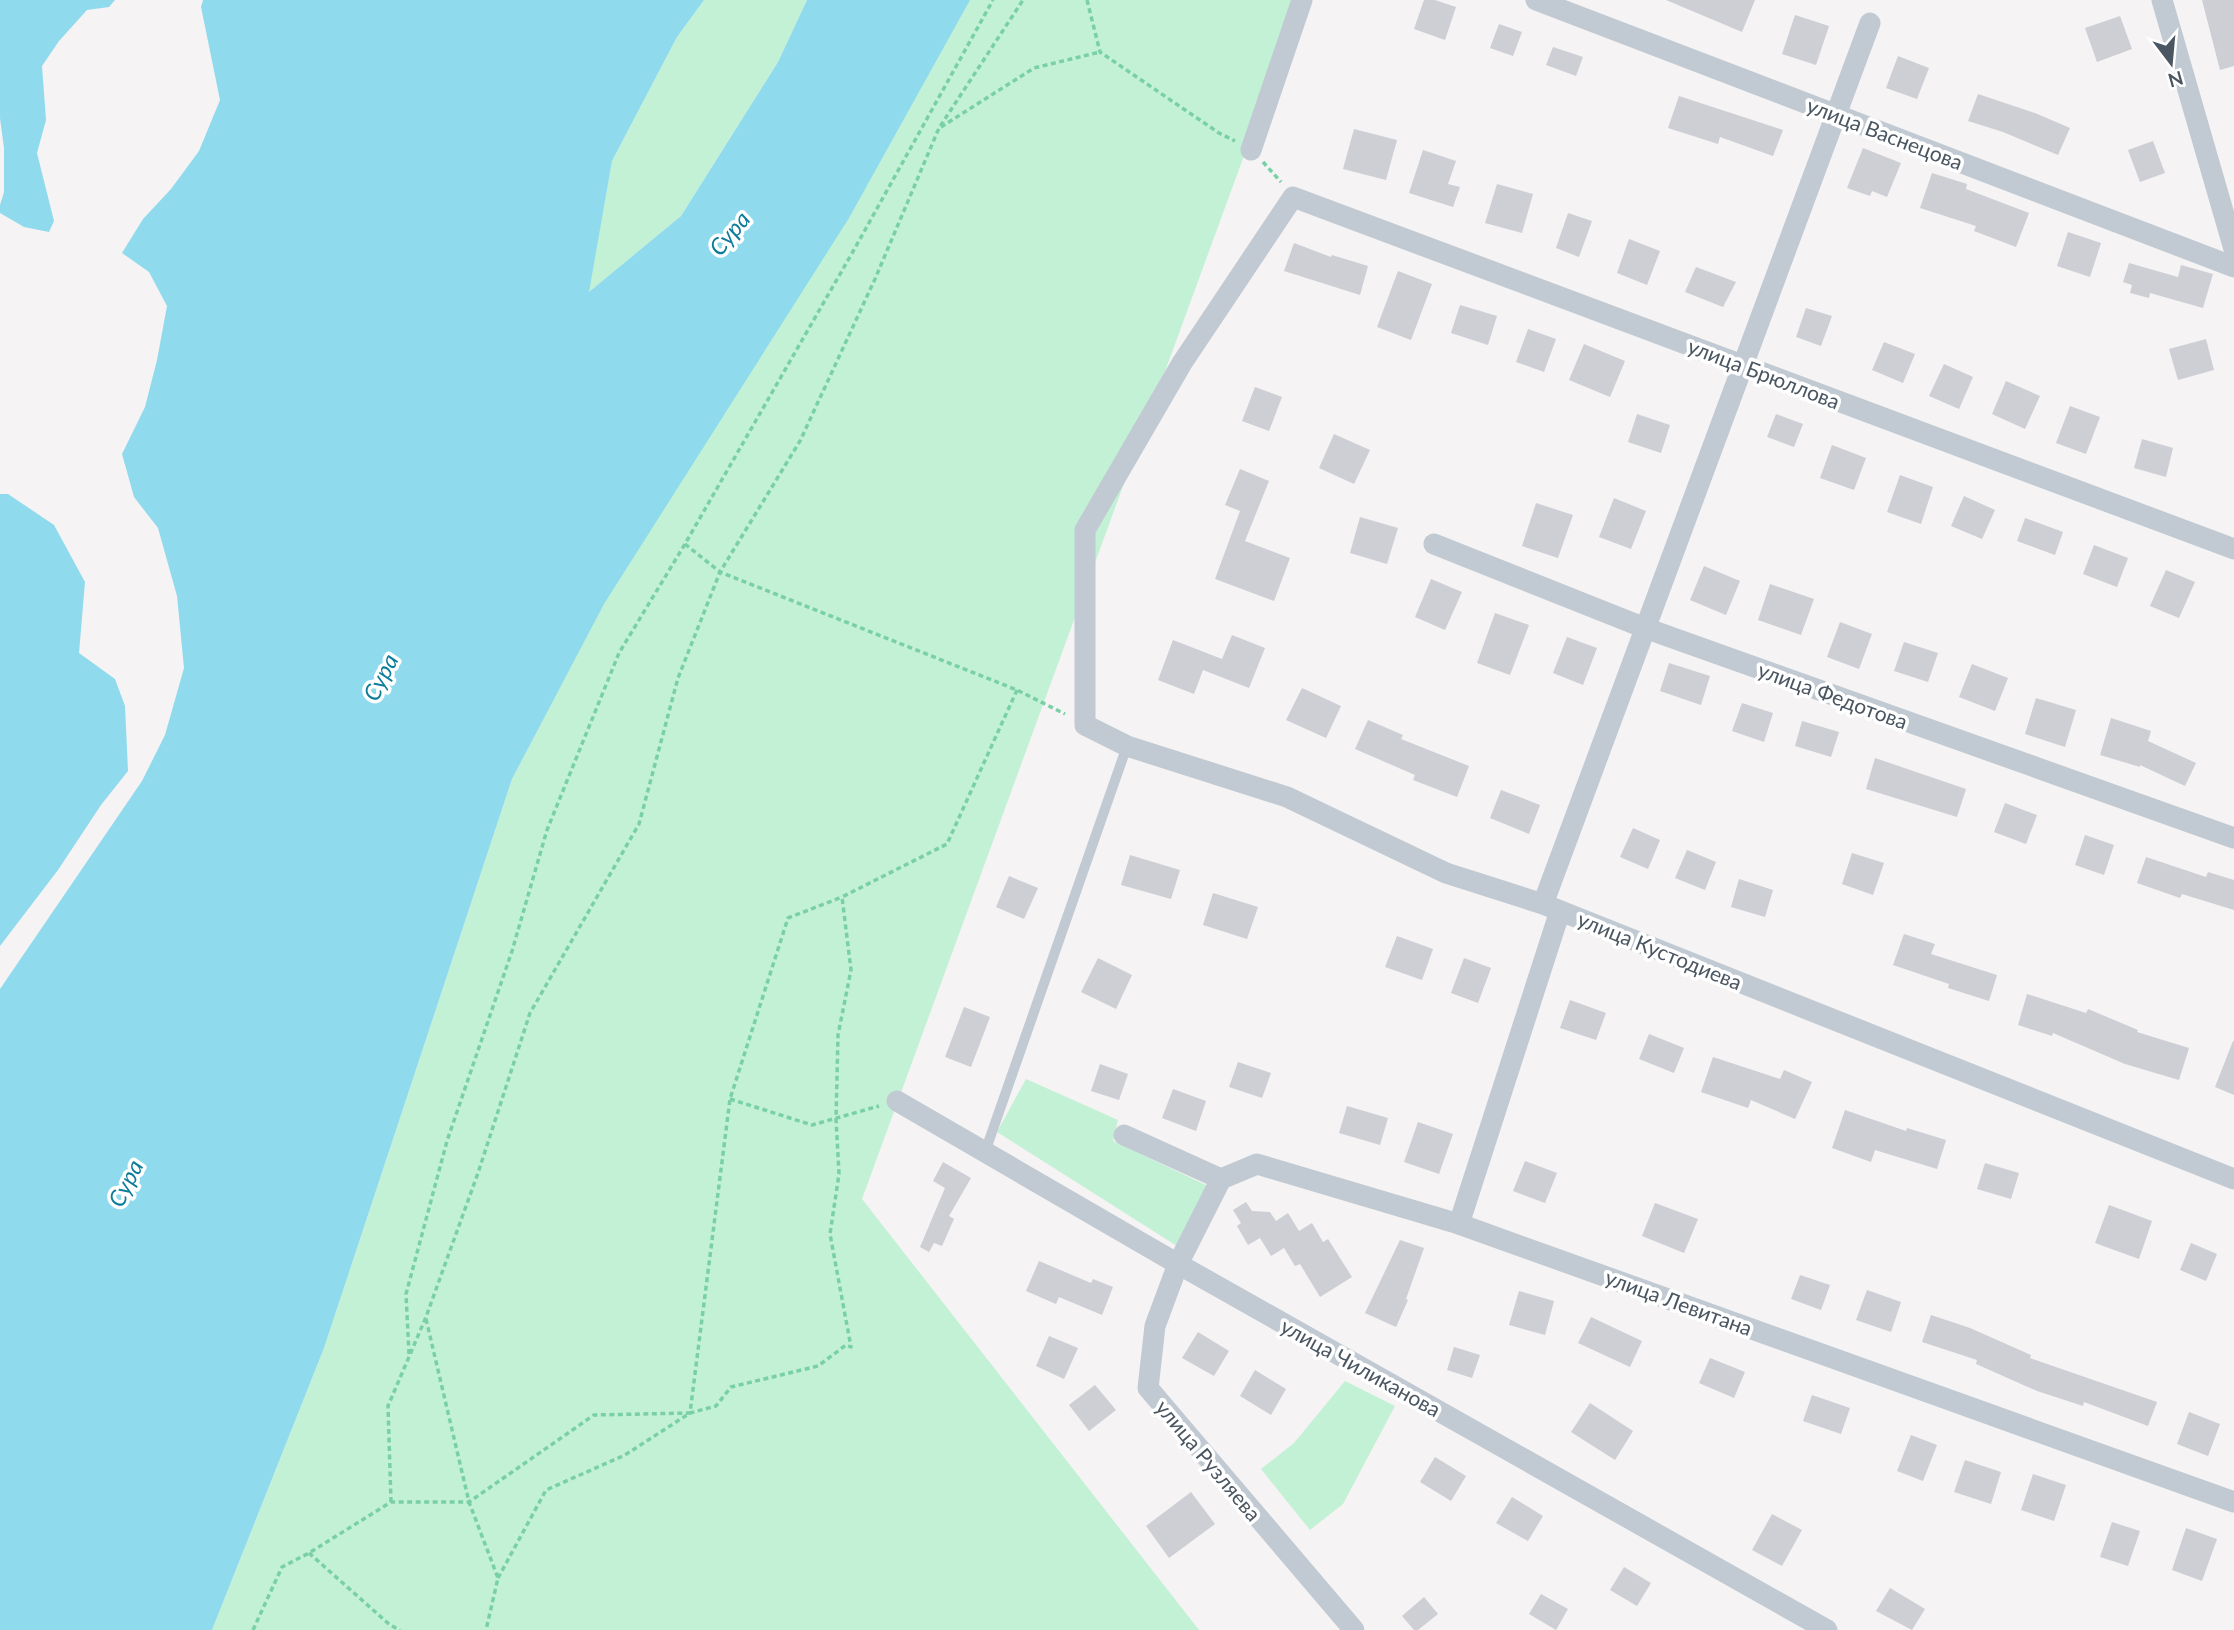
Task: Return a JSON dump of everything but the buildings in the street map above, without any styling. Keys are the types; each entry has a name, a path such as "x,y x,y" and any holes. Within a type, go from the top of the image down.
{"street":[{"path":"1251,150 1301,0"},
{"name":"улица Васнецова","path":"1536,0 2234,267"},
{"path":"2162,0 2234,249"},
{"path":"1459,1224 1552,907 1645,628 1870,23"},
{"path":"1085,725 1085,530 1182,363 1293,197"},
{"name":"улица Брюллова","path":"1293,197 2234,549"},
{"name":"улица Федотова","path":"1434,544 1645,628 2234,838"},
{"name":"улица Кустодиева","path":"1085,725 1127,746 1287,797 1446,873 1552,907 2234,1179"},
{"name":"улица Чиликанова","path":"897,1101 1792,1621 1827,1630"},
{"path":"1124,1135 1221,1179"},
{"name":"улица Левитана","path":"1221,1179 1257,1164 1459,1224 2234,1502"},
{"name":"улица Рузляева","path":"1221,1179 1178,1264 1155,1326 1148,1388 1354,1630"}],"lane":[{"path":"985,1152 1127,746"}],"path":[{"path":"409,1356 406,1294 447,1142 512,951 547,830 619,653 685,544 855,248 993,0"},
{"path":"391,1502 388,1406 426,1317 478,1173 530,1013 639,824 678,678 720,572 800,441 875,279 939,128 1023,0"},
{"path":"1087,0 1100,52 1219,133 1251,150 1293,197"},
{"path":"939,128 1034,68 1100,52"},
{"path":"685,544 720,572 1017,690 1085,725"},
{"path":"691,1413 730,1099 788,918 842,897 947,844 1017,690"},
{"path":"253,1630 282,1567 391,1502 469,1502 594,1415 691,1413 716,1406 731,1387 818,1366 846,1345 851,1347 830,1234 839,1174 836,1119 838,1035 851,970 842,897"},
{"path":"730,1099 812,1125 897,1101"},
{"path":"426,1317 469,1502 498,1578"},
{"path":"486,1630 498,1578 546,1490 625,1455 691,1413"},
{"path":"309,1553 390,1625 400,1630"}],"green space":[{"path":"704,0 807,0 778,62 681,216 588,293 612,161 677,37"},
{"path":"967,0 1301,0 862,1199 1199,1630 212,1630 324,1348 512,779 603,604"},
{"path":"1026,1079 1118,1120 1113,1141 1208,1186 1177,1246 997,1132"},
{"path":"1345,1381 1395,1406 1343,1504 1310,1530 1261,1469 1294,1443"}],"water":[{"path":"0,0 115,0 109,7 87,10 59,41 42,66 46,120 37,153 54,221 49,232 24,227 0,213 4,192 4,148 0,118"},
{"name":"Сура","path":"203,0 704,0 677,37 612,161 589,292 681,216 778,62 807,0 970,0 849,218 604,604 512,779 324,1348 212,1630 0,1630 0,989 142,781 165,735 184,668 177,596 158,528 134,497 122,454 145,407 167,306 149,272 122,253 143,219 171,189 199,151 220,100 201,7"},
{"path":"0,494 8,494 54,525 85,582 79,653 115,679 125,706 128,771 0,946"}]}
